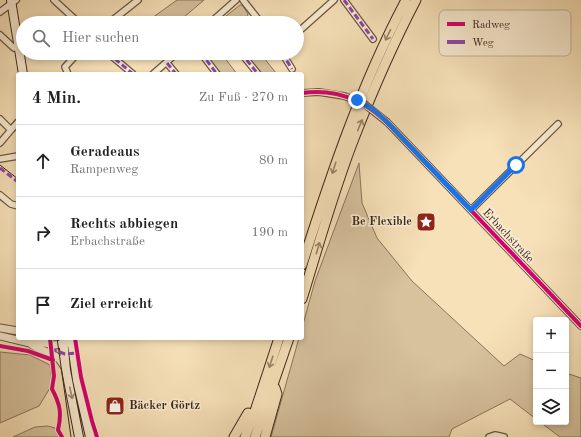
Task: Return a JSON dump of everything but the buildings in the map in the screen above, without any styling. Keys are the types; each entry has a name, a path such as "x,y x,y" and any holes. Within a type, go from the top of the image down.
{"highway":[{"path":"304,259 348,127 374,66 406,0"},
{"path":"304,293 334,196 355,136 402,27 416,0"},
{"path":"245,437 278,340"},
{"path":"255,437 288,340"},
{"path":"265,437 277,394 274,384"},
{"path":"234,437 263,387"}],"main road":[{"path":"13,1 16,24"},
{"path":"20,60 22,72"},
{"path":"67,340 66,370 79,437"},
{"path":"67,340 90,437"}],"street":[{"path":"54,0 71,16"},
{"path":"118,16 138,0"},
{"path":"220,16 236,0"},
{"path":"243,0 256,16"},
{"path":"304,27 334,0"},
{"path":"344,0 373,39"},
{"path":"0,12 13,1"},
{"path":"0,35 14,48 16,48"},
{"path":"67,72 65,67 72,60"},
{"path":"116,60 131,72"},
{"path":"156,72 170,60"},
{"path":"206,60 215,72"},
{"path":"247,60 256,72"},
{"path":"286,60 292,69"},
{"path":"167,63 174,72"},
{"name":"Erbachstraße","path":"304,93 319,92 344,96 363,103 387,122 581,326"},
{"path":"0,119 11,130"},
{"path":"0,143 16,124"},
{"path":"471,210 558,124"},
{"path":"0,158 16,156"},
{"path":"0,195 11,204 16,205"},
{"path":"0,328 16,331"},
{"path":"0,336 16,340"},
{"path":"17,340 30,343 33,346 60,359 66,370"},
{"path":"30,343 34,341 51,344 67,340"},
{"path":"489,437 495,435 504,437"}],"shaded area":[{"path":"177,0 204,0 185,16 155,16"},
{"path":"240,5 242,5 248,14 248,16 226,16"},
{"path":"209,60 226,60 235,72 218,72"},
{"path":"249,60 266,60 275,72 258,72"},
{"path":"359,163 362,203 377,238 412,281 504,366 520,354 533,360 533,417 510,399 452,429 449,437 271,437 298,340 304,340 304,321 315,281"},
{"path":"0,352 30,355 50,365 52,383 39,406 0,423"},
{"path":"569,374 581,378 581,437 560,437 544,425 569,425"},
{"path":"48,426 55,428 59,437 13,437 35,427"}],"tram line":[{"path":"0,165 16,177"},
{"path":"57,340 71,437"}],"marked path":[{"path":"344,0 373,39"},
{"path":"116,60 131,72"},
{"path":"206,60 215,72"},
{"path":"247,60 256,72"},
{"path":"286,60 292,69"},
{"path":"167,63 174,72"},
{"path":"0,168 16,180"},
{"path":"51,349 65,354 77,353"}],"cycle path":[{"path":"304,93 327,93 350,98 371,109 381,117 581,326"},
{"path":"50,340 54,376 52,389 60,409 58,430 62,437"},
{"path":"75,340 81,377 97,437"},
{"path":"0,346 28,351 53,360"}],"place":[{"name":"Be Flexible","path":"426,222"},
{"name":"Bäcker Görtz","path":"115,406"}],"route":[{"path":"357,100 374,110 387,122 471,210 516,165"}]}
